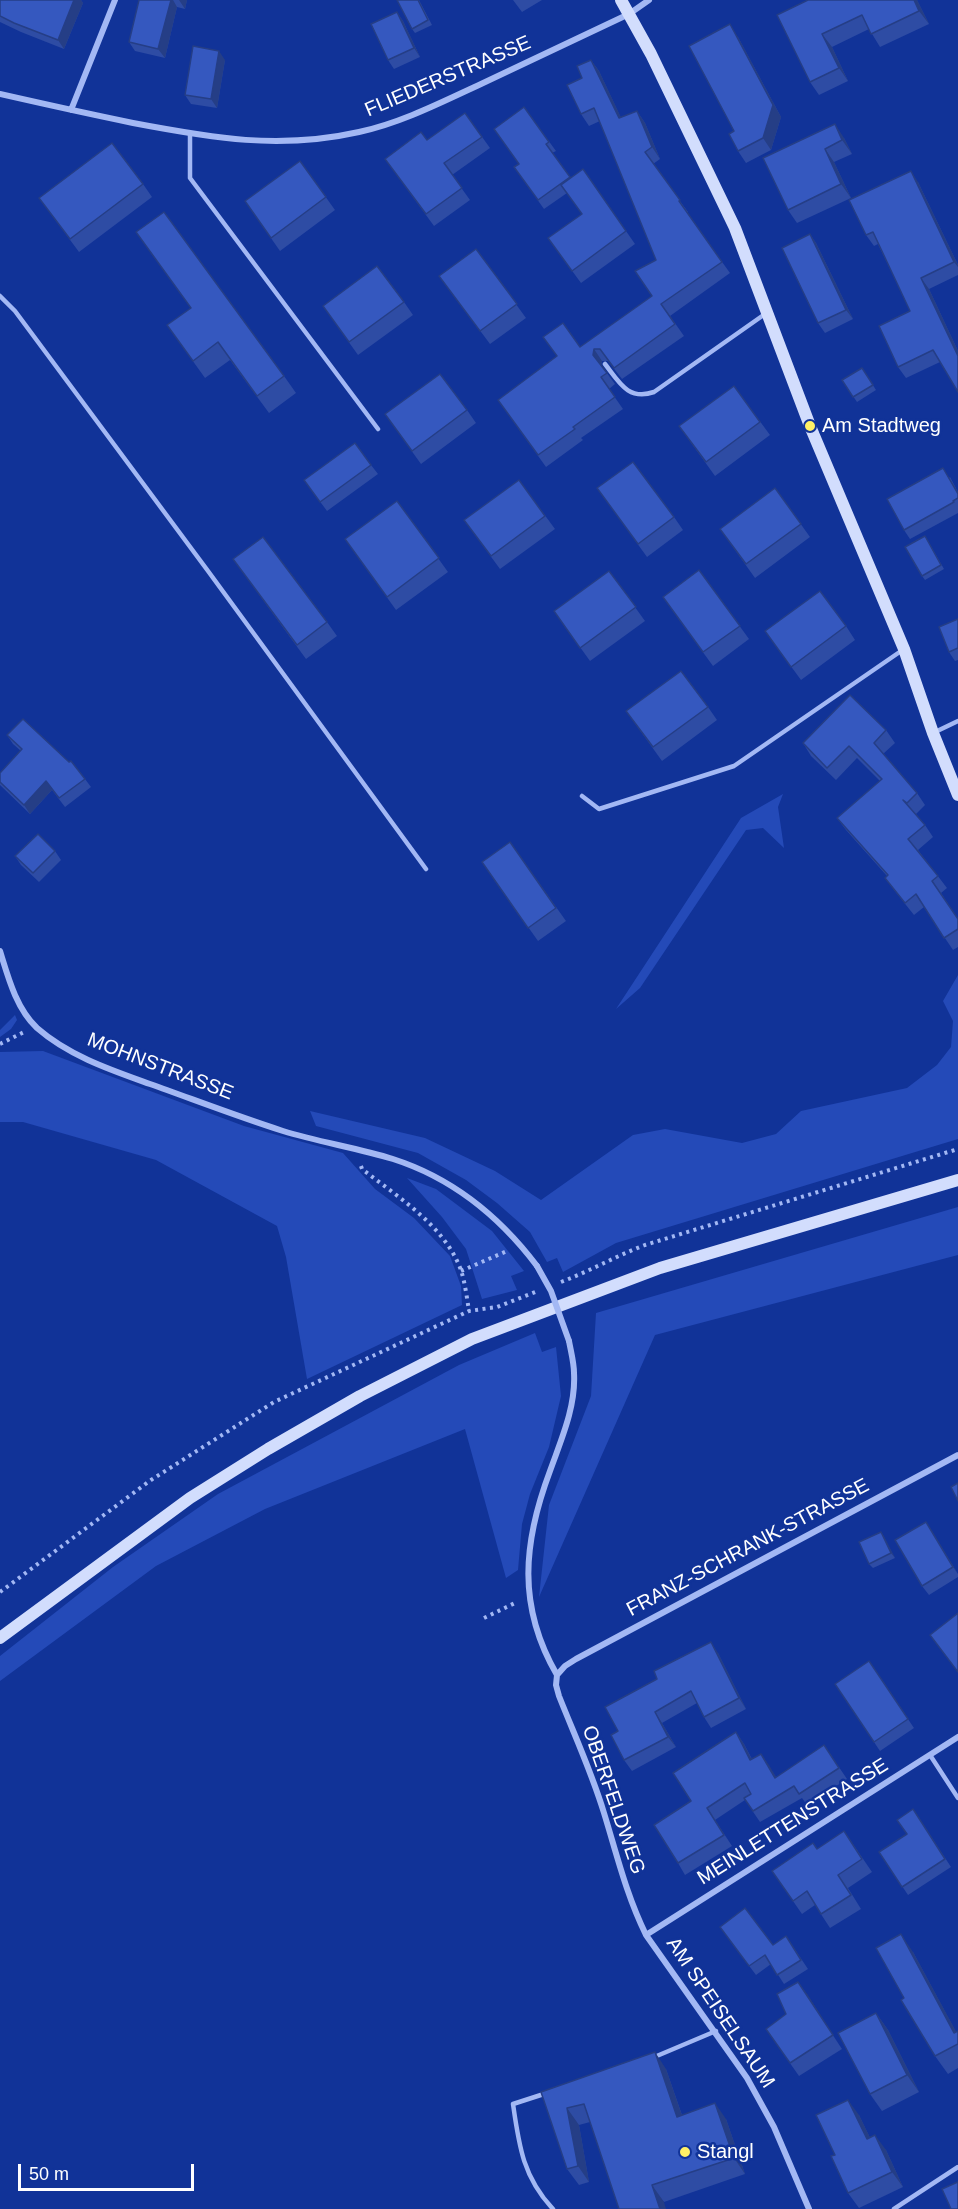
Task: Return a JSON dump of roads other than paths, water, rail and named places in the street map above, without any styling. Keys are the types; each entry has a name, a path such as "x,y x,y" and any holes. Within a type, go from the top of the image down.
{"main road":[{"path":"621,0 665,83 730,217 768,311 810,426 903,649 958,795"},
{"path":"0,1638 189,1498 360,1396 472,1339 660,1268 958,1180"}],"street":[{"path":"71,110 115,0"},
{"name":"FLIEDERSTRASSE","path":"0,94 190,134 264,142 302,141 359,132 392,123 456,96 629,14 649,0"},
{"name":"MOHNSTRASSE","path":"0,951 10,985 21,1007 36,1027 59,1044 107,1068 285,1131 394,1160 432,1175 465,1194 501,1223 537,1266 551,1291 569,1341"},
{"name":"OBERFELDWEG","path":"569,1341 574,1374 571,1406 537,1509 530,1545 528,1597 535,1628 557,1675 556,1685 559,1696 603,1810 624,1887 646,1935"},
{"name":"FRANZ-SCHRANK-STRASSE","path":"557,1675 565,1665 958,1455"},
{"name":"MEINLETTENSTRASSE","path":"646,1935 958,1737"},
{"name":"AM SPEISELSAUM","path":"646,1935 747,2078 774,2127 809,2209"}],"lane":[{"path":"190,134 190,178 378,429"},
{"path":"0,296 15,311 187,542 426,869"},
{"path":"605,364 623,387 633,394 645,395 654,392 768,311"},
{"path":"582,796 599,809 734,766 903,649"},
{"path":"933,733 958,721"},
{"path":"930,1755 958,1798"},
{"path":"647,2060 716,2031"},
{"path":"553,2209 538,2193 520,2152 513,2104 559,2090"},
{"path":"894,2209 958,2167"}],"place":[{"name":"Am Stadtweg","path":"810,426"},
{"name":"Stangl","path":"685,2152"}]}
